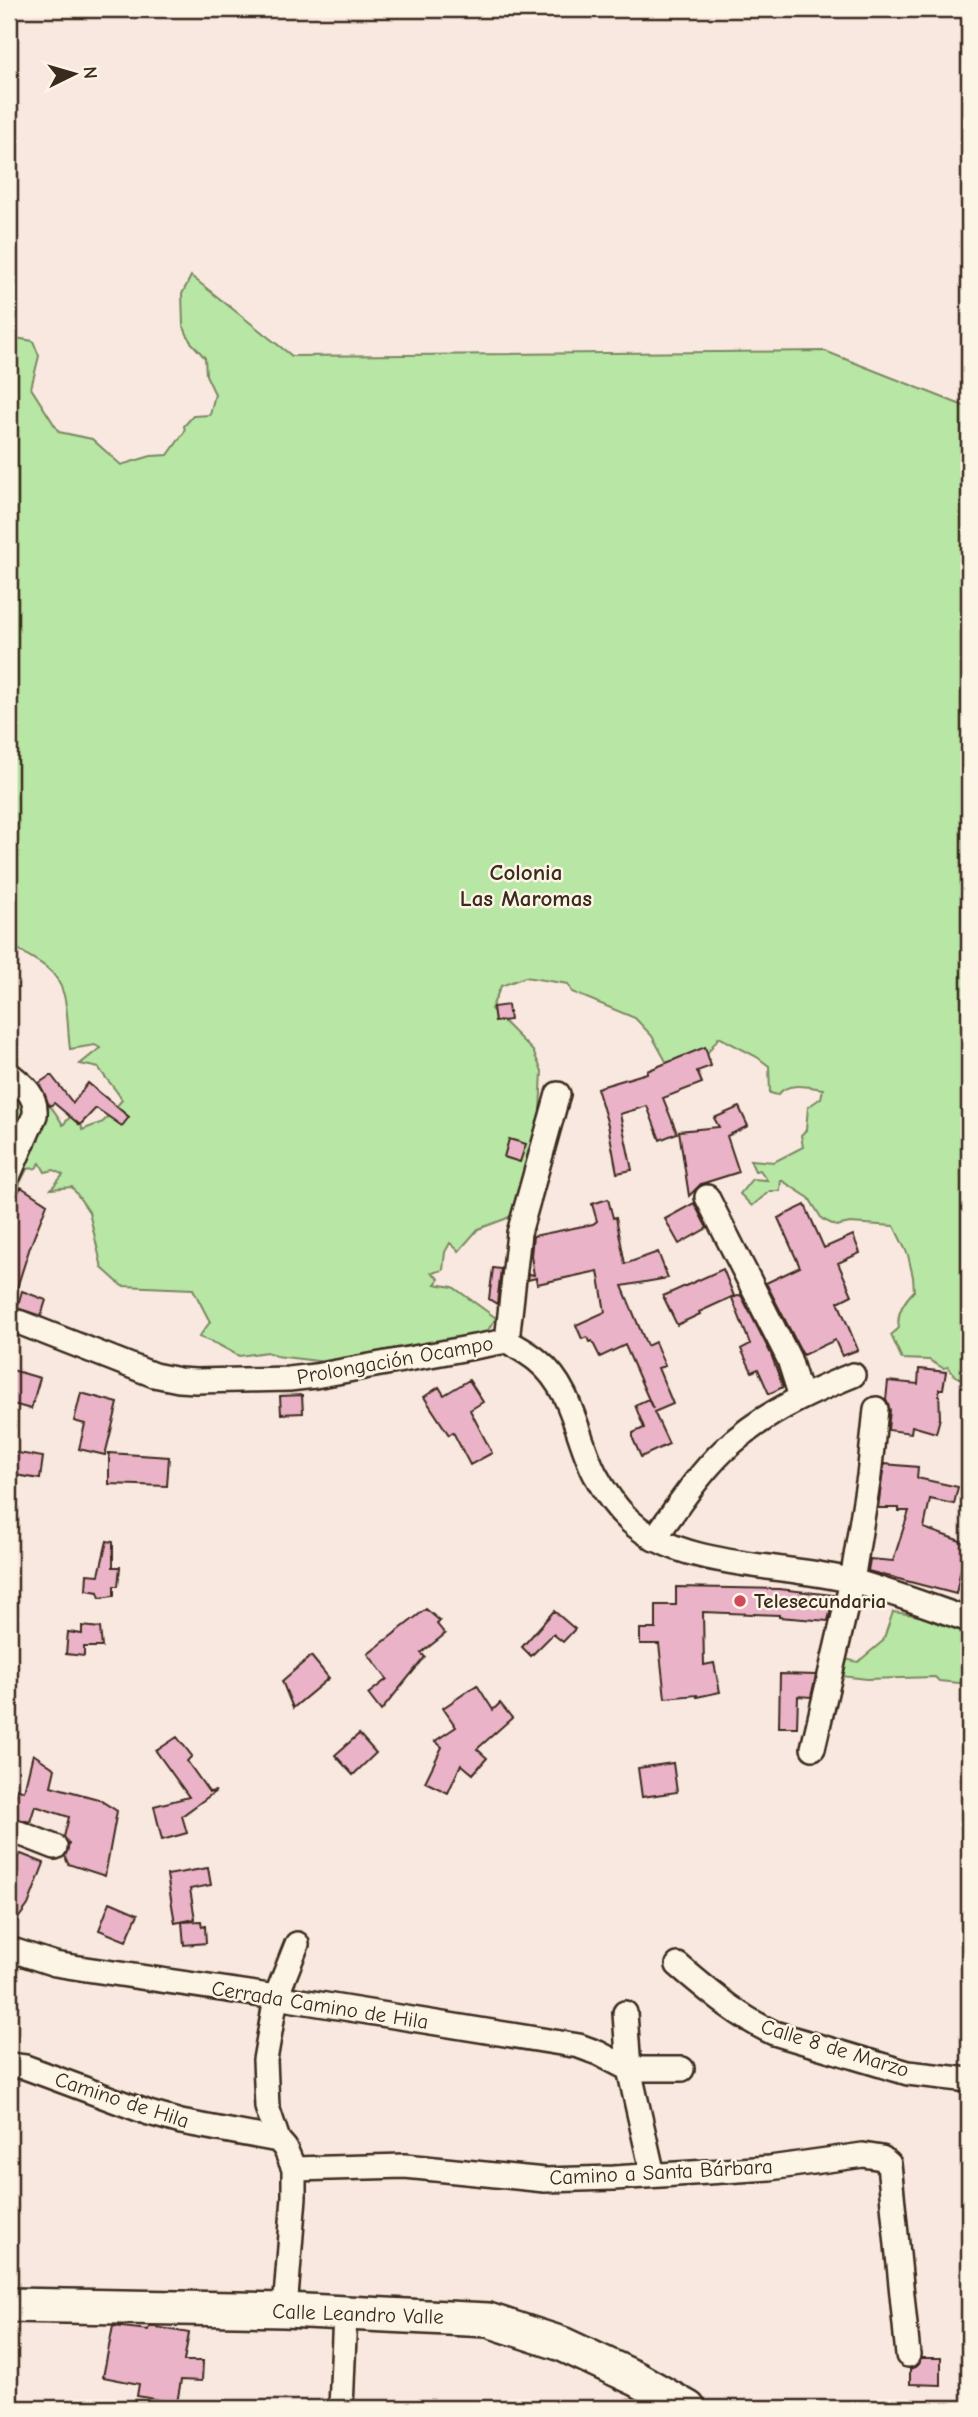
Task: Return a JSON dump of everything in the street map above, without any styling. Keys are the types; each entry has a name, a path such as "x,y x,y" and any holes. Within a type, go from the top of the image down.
{"street":[{"path":"9,1074 26,1087 36,1106 35,1115 9,1174"},
{"path":"506,1341 519,1233 558,1094"},
{"path":"707,1196 789,1359 801,1397"},
{"name":"Prolongación Ocampo","path":"9,1319 154,1375 179,1380 289,1379 506,1341 539,1362 558,1385 571,1409 594,1472 604,1489 630,1521 654,1539 702,1555 852,1581 969,1620"},
{"path":"654,1539 722,1452 763,1419 801,1397 853,1375"},
{"path":"813,1748 852,1581 871,1464 876,1409"},
{"path":"9,1831 55,1847"},
{"path":"285,2311 294,2197 293,2169 285,2148 278,2140 267,2107 265,2060 276,1997 297,1944"},
{"name":"Cerrada Camino de Hila","path":"9,1949 55,1964 579,2046 629,2069"},
{"name":"Calle 8 de Marzo","path":"678,1965 725,2005 754,2024 774,2033 908,2073 969,2080"},
{"path":"625,2013 629,2069 653,2175"},
{"name":"Camino de Hila","path":"9,2065 25,2067 159,2116 278,2140"},
{"path":"629,2069 682,2069"},
{"name":"Camino a Santa Bárbara","path":"293,2169 405,2166 545,2180 770,2168 863,2155 882,2158 889,2164 908,2355"},
{"name":"Calle Leandro Valle","path":"9,2305 285,2311 488,2320 562,2344 638,2379 688,2408"},
{"path":"341,2408 345,2313"}],"green space":[{"path":"191,276 292,356 825,351 969,408 969,1382 955,1376 948,1367 943,1368 929,1360 902,1359 891,1335 899,1328 902,1308 914,1291 908,1255 894,1226 850,1223 836,1226 822,1219 809,1198 781,1180 780,1191 770,1191 752,1206 740,1194 752,1179 767,1180 760,1170 755,1171 750,1160 774,1162 803,1147 801,1135 806,1130 808,1107 821,1098 823,1089 792,1086 778,1095 770,1093 769,1066 719,1037 703,1059 668,1065 652,1036 635,1018 572,992 568,984 525,977 501,986 491,1009 533,1051 542,1071 540,1112 543,1135 530,1150 536,1203 478,1229 459,1251 450,1243 445,1252 443,1270 432,1273 439,1279 435,1284 453,1287 496,1318 488,1330 469,1342 334,1363 276,1356 267,1352 239,1356 199,1337 210,1322 193,1289 122,1286 102,1268 89,1212 72,1187 51,1189 63,1175 54,1170 45,1172 40,1163 36,1168 27,1169 9,1205 9,1093 41,1100 51,1108 63,1125 75,1111 81,1115 82,1130 103,1122 122,1100 99,1068 80,1064 100,1048 95,1045 70,1049 64,995 55,976 16,947 9,938 9,337 33,341 39,356 31,388 59,432 92,439 121,465 151,456 168,455 185,431 184,426 193,416 210,415 215,394 206,375 205,358 190,341 183,325 182,294"},
{"path":"893,1612 969,1623 969,1684 939,1681 935,1677 867,1679 832,1675 845,1659 858,1662 883,1641"}],"building":[{"path":"508,1005 510,1020 495,1022 493,1007"},
{"path":"705,1047 711,1066 697,1071 702,1083 663,1098 677,1133 660,1140 647,1106 620,1114 632,1170 617,1173 608,1125 597,1088 647,1073"},
{"path":"51,1075 73,1103 88,1083 129,1117 122,1126 96,1108 80,1125 54,1103 49,1105 39,1083"},
{"path":"739,1107 748,1126 727,1136 739,1172 701,1184 689,1196 679,1131 719,1127 714,1118"},
{"path":"509,1139 526,1144 520,1162 504,1157"},
{"path":"21,1187 47,1204 12,1303 9,1303 9,1208"},
{"path":"608,1199 613,1218 616,1217 625,1264 658,1252 668,1278 622,1286 647,1346 655,1342 665,1366 658,1368 673,1404 654,1412 669,1444 641,1457 633,1433 644,1428 635,1405 648,1399 653,1409 625,1345 600,1357 592,1341 589,1342 587,1337 582,1339 576,1325 605,1312 598,1271 537,1284 536,1278 528,1280 529,1274 534,1275 531,1256 533,1236 593,1224 597,1221 592,1204"},
{"path":"694,1203 707,1228 679,1244 665,1219"},
{"path":"805,1205 824,1248 853,1235 860,1253 838,1263 852,1295 838,1302 858,1350 842,1356 835,1340 803,1355 766,1283 800,1267 778,1218"},
{"path":"493,1268 501,1269 497,1304 489,1299"},
{"path":"723,1269 734,1296 677,1325 663,1296"},
{"path":"22,1291 46,1300 41,1316 17,1308"},
{"path":"741,1295 771,1354 783,1387 769,1394 758,1369 752,1372 741,1349 750,1344 732,1298"},
{"path":"919,1369 946,1372 943,1389 939,1389 940,1418 936,1433 912,1426 911,1433 888,1430 888,1381 918,1384"},
{"path":"12,1370 40,1378 31,1409 9,1403 9,1379"},
{"path":"469,1380 483,1402 470,1410 492,1453 470,1465 453,1432 449,1435 424,1397 439,1387 444,1395"},
{"path":"81,1393 118,1403 105,1455 79,1449 85,1424 74,1421"},
{"path":"302,1395 303,1413 281,1414 280,1396"},
{"path":"12,1452 43,1457 40,1479 9,1474"},
{"path":"109,1453 169,1457 167,1486 109,1484"},
{"path":"884,1464 918,1467 917,1478 958,1487 954,1504 930,1499 924,1528 966,1543 956,1594 868,1571 870,1559 893,1561 909,1511 878,1508"},
{"path":"107,1541 113,1542 113,1567 120,1567 118,1586 114,1586 114,1596 100,1598 98,1592 86,1590 87,1574 99,1575"},
{"path":"676,1587 779,1589 834,1595 828,1621 779,1615 703,1612 704,1665 714,1663 720,1692 697,1697 665,1698 659,1644 640,1644 640,1629 656,1629 656,1605 676,1605"},
{"path":"426,1609 440,1621 437,1624 445,1634 421,1653 425,1657 381,1711 368,1694 387,1679 368,1654"},
{"path":"554,1611 575,1629 563,1642 553,1634 531,1656 522,1647"},
{"path":"82,1626 100,1628 102,1647 84,1647 84,1656 66,1654 68,1632 82,1634"},
{"path":"311,1656 329,1678 293,1708 282,1681"},
{"path":"780,1674 816,1675 811,1697 798,1696 797,1727 779,1727"},
{"path":"477,1685 493,1710 500,1703 512,1718 477,1749 487,1758 473,1774 461,1764 448,1793 425,1782 442,1747 435,1741 456,1727 443,1708"},
{"path":"359,1734 376,1753 353,1775 335,1755"},
{"path":"177,1737 192,1756 187,1761 209,1792 216,1791 182,1816 187,1833 162,1840 154,1806 189,1797 156,1751"},
{"path":"33,1754 55,1769 51,1786 98,1799 117,1811 105,1876 68,1864 65,1856 69,1844 64,1837 69,1817 35,1806 30,1822 11,1817 17,1788 24,1791"},
{"path":"673,1763 677,1792 642,1797 638,1768"},
{"path":"21,1854 44,1863 28,1905 9,1931 9,1875 13,1862"},
{"path":"208,1868 211,1885 190,1889 195,1919 175,1923 167,1875"},
{"path":"110,1902 138,1914 126,1941 99,1930"},
{"path":"201,1921 202,1927 205,1926 206,1943 184,1945 182,1922"},
{"path":"113,2326 148,2330 149,2327 155,2327 189,2333 184,2361 203,2361 202,2381 181,2380 177,2403 137,2396 139,2384 103,2377"},
{"path":"921,2358 941,2358 941,2385 910,2384 910,2369 917,2366"}],"place":[{"name":"Telesecundaria","path":"740,1601"}],"district":[{"name":"Colonia Las Maromas","path":"526,885"}]}
